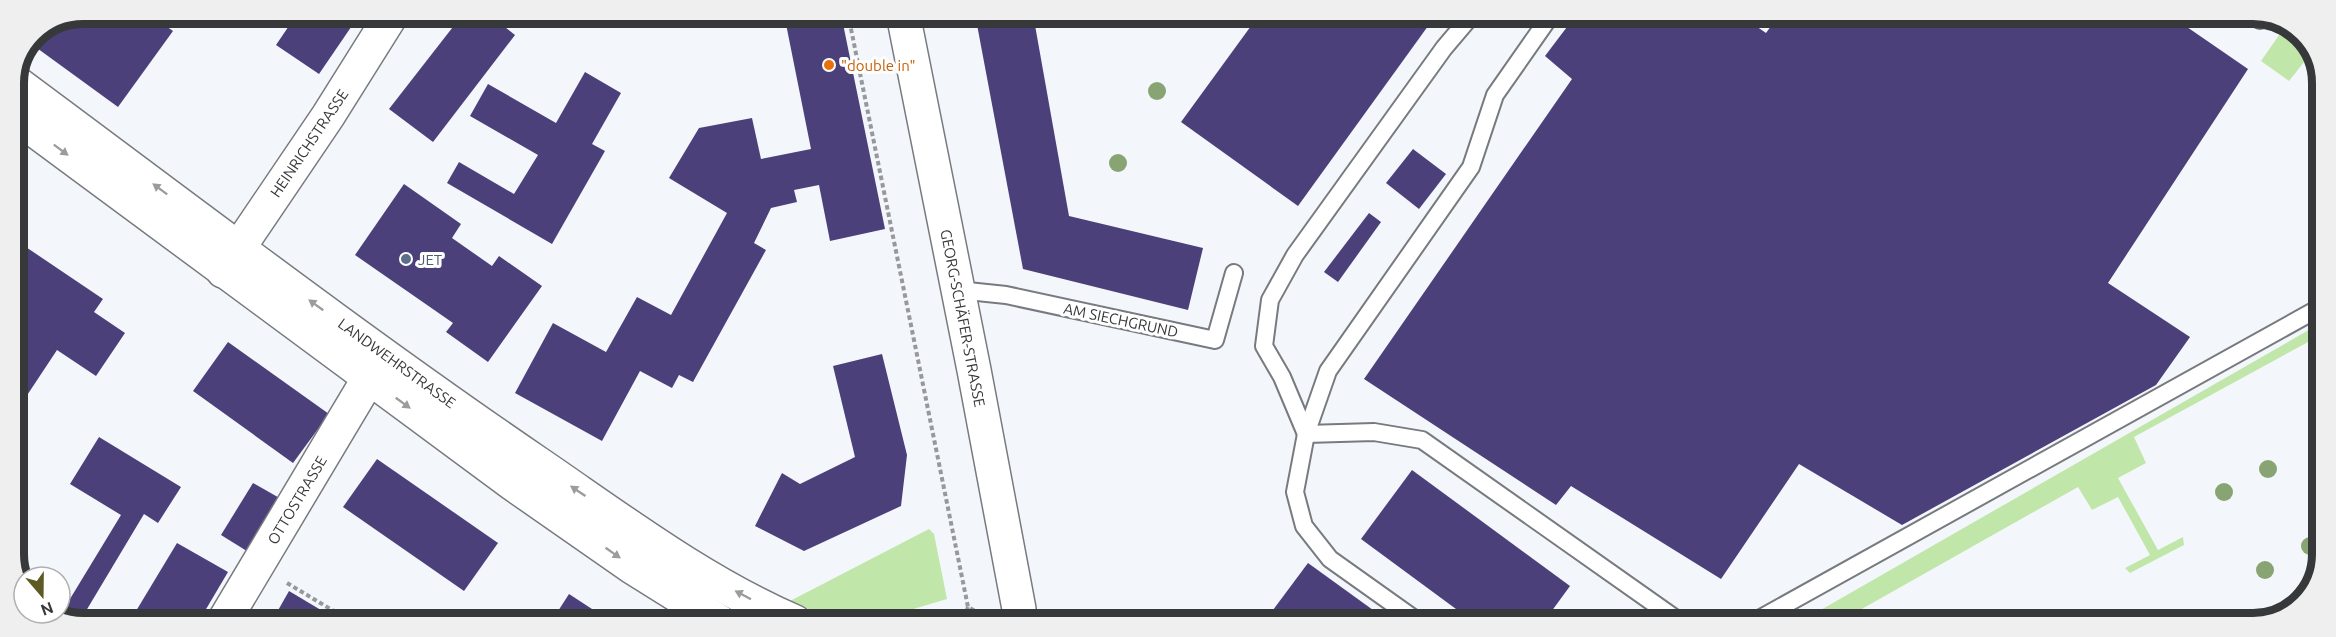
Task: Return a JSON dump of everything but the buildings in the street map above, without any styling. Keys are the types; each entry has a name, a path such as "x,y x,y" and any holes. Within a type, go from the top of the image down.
{"main road":[{"name":"HEINRICHSTRASSE","path":"230,259 331,111 386,24"},
{"name":"GEORG-SCHÄFER-STRASSE","path":"905,24 1018,613"},
{"name":"LANDWEHRSTRASSE","path":"24,89 230,259 369,378 632,567 706,613"},
{"name":"LANDWEHRSTRASSE","path":"24,122 710,578 778,613"},
{"name":"OTTOSTRASSE","path":"229,613 369,378"}],"lane":[{"path":"1306,434 1282,377 1264,346 1270,300 1295,255 1444,48 1464,24"},
{"path":"1406,613 1330,560 1304,526 1295,492 1306,434 1328,371 1471,167 1495,95 1545,24"},
{"name":"AM SIECHGRUND","path":"958,290 1006,296 1215,340 1234,273"},
{"path":"1770,613 2312,312"},
{"path":"1306,434 1374,432 1422,440 1662,613"}],"path":[{"path":"850,24 968,607 966,613"},
{"path":"257,566 338,613"},
{"path":"968,607 979,613"}],"green space":[{"path":"2282,31 2297,44 2307,58 2289,81 2261,61"},
{"path":"2312,328 2312,340 2134,437 2146,463 2118,478 2158,550 2183,537 2184,545 2130,573 2125,568 2150,555 2118,497 2092,510 2078,487 1855,613 1815,613"},
{"path":"929,529 934,534 947,599 900,613 817,613 790,601"}],"place":[{"name":"\"double in\"","path":"829,65"},
{"name":"JET","path":"406,259"}]}
